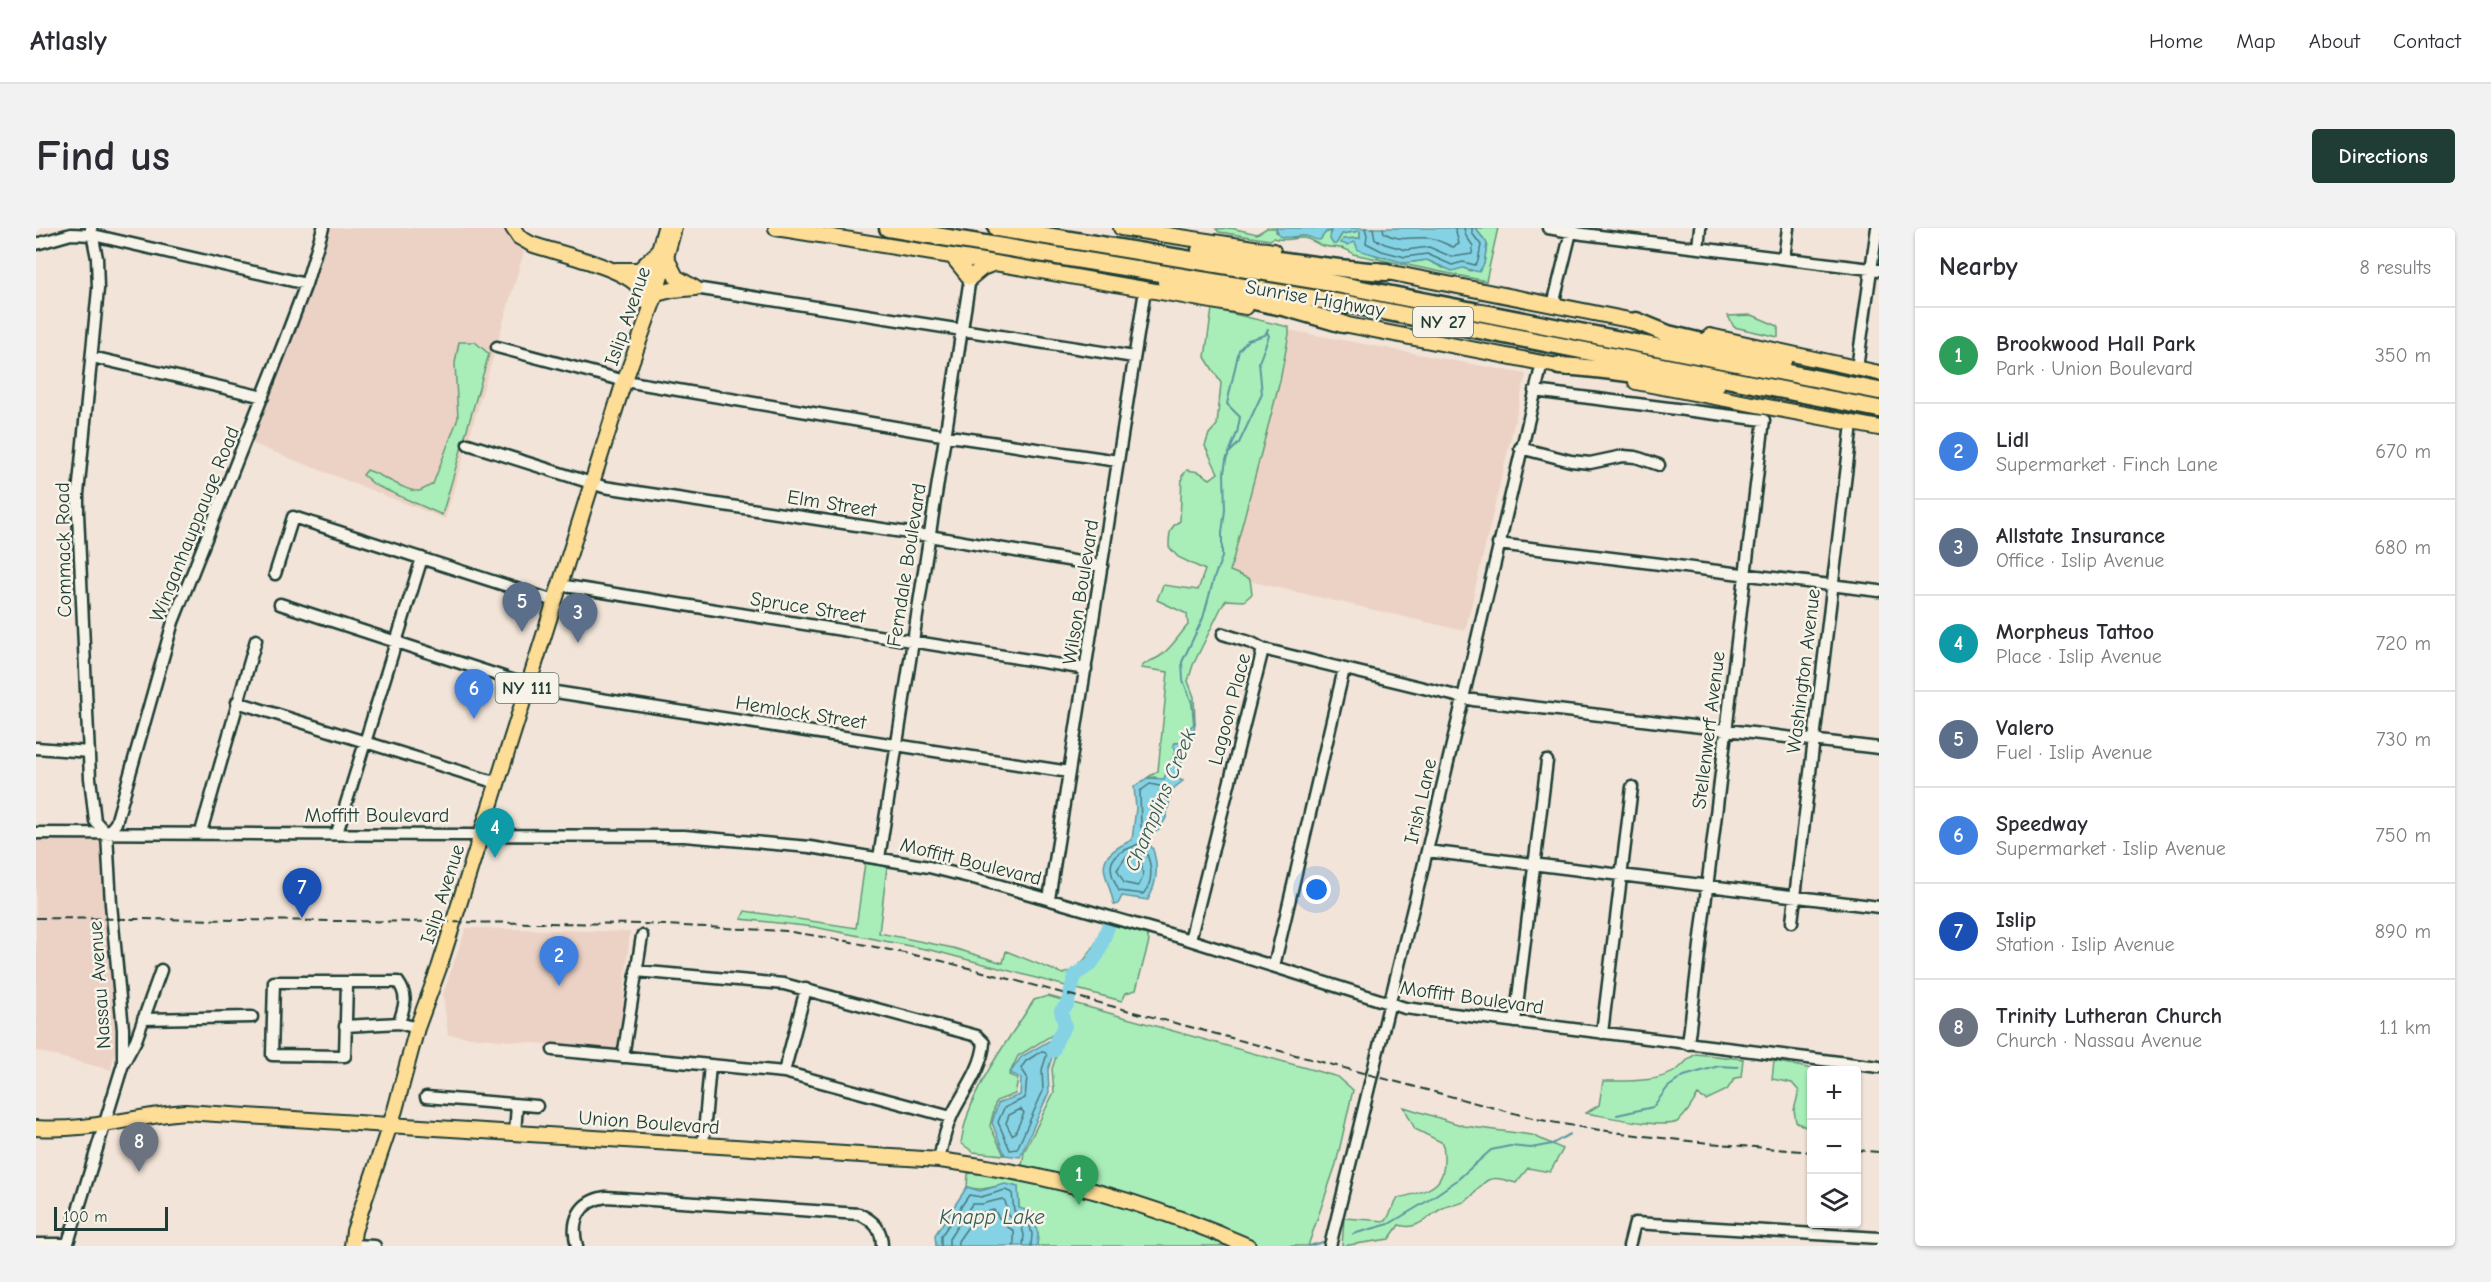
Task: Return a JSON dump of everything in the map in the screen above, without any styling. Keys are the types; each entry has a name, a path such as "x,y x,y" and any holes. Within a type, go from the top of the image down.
{"highway":[{"name":"Sunrise Highway","path":"888,228 1362,306 1879,409"},
{"name":"Sunrise Highway","path":"997,228 1335,283 1879,391"},
{"path":"1118,247 1183,248 1266,257 1344,270 1387,272"},
{"path":"1077,258 1151,279 1287,308 1343,324"},
{"path":"1636,321 1668,333 1810,368 1833,382"},
{"path":"1559,366 1596,367 1673,381 1808,394"}],"main road":[{"path":"513,228 519,237 531,244 611,270 636,285 650,298 672,290 695,288"},
{"name":"Sunrise Highway","path":"776,228 995,263 1343,324 1879,428"},
{"name":"Sunrise Highway","path":"1121,228 1156,230 1387,272 1764,347 1879,373"},
{"name":"Islip Avenue","path":"352,1245 354,1231 391,1124 419,1022 440,968 625,381 668,233"},
{"path":"611,270 639,270 662,254 676,277 695,288"},
{"path":"952,256 970,278 982,268 995,263"},
{"name":"Union Boulevard","path":"36,1128 77,1128 149,1115 184,1112 939,1160 1022,1173 1096,1191 1195,1223 1248,1246"}],"street":[{"name":"Winganhauppauge Road","path":"107,834 116,823 173,622 263,398 306,284 322,228"},
{"path":"1548,228 1875,270"},
{"path":"1698,248 1701,228"},
{"path":"1784,258 1788,228"},
{"path":"1857,368 1875,270 1877,228"},
{"path":"1553,304 1572,230"},
{"path":"36,244 71,234 92,231 306,284"},
{"name":"Commack Road","path":"92,231 98,267 92,357 78,494 89,752 95,821 107,834 111,904"},
{"name":"Ferndale Boulevard","path":"879,858 970,278"},
{"path":"695,288 1134,357"},
{"name":"Wilson Boulevard","path":"1049,899 1145,290"},
{"path":"497,347 625,381 1118,461"},
{"path":"92,357 263,398"},
{"name":"Irish Lane","path":"1330,1246 1427,851 1520,448 1542,363"},
{"name":"Stellenwerf Avenue","path":"1534,391 1764,420 1688,1044"},
{"name":"Washington Avenue","path":"1792,922 1852,424"},
{"name":"Elm Street","path":"468,444 604,487 929,536 1102,566"},
{"path":"1520,448 1571,461 1590,463 1623,456 1636,457 1659,465"},
{"path":"274,574 293,517 554,601"},
{"path":"1498,544 1879,591"},
{"path":"337,833 422,558"},
{"name":"Spruce Street","path":"559,585 1086,669"},
{"name":"Hemlock Street","path":"280,604 543,690 1069,772"},
{"path":"1223,634 1252,642 1263,649"},
{"path":"201,832 256,640"},
{"name":"Lagoon Place","path":"1190,940 1263,649 1462,697 1879,748"},
{"path":"1274,966 1344,669"},
{"path":"237,702 497,783"},
{"path":"36,748 89,752"},
{"path":"1515,1022 1547,761"},
{"path":"1602,1033 1632,787"},
{"name":"Moffitt Boulevard","path":"36,833 482,833 684,836 810,847 929,867 1049,899 1190,940 1405,1008 1879,1067"},
{"path":"1427,851 1879,907"},
{"name":"Nassau Avenue","path":"111,904 123,1029 123,1064"},
{"path":"623,1057 642,936"},
{"name":"Nassau Avenue","path":"67,1245 123,1064 139,1032 160,970"},
{"path":"636,971 784,984 977,1036 984,1043 983,1055 951,1117 943,1137 939,1160"},
{"path":"347,983 345,1056 272,1055 274,982 398,982 405,992 406,999 399,1023"},
{"path":"784,1072 806,989"},
{"path":"403,1010 419,1022"},
{"path":"143,1019 252,1017"},
{"path":"345,1026 419,1022"},
{"path":"123,1029 139,1032"},
{"path":"553,1050 784,1072 951,1117"},
{"path":"703,1145 710,1065"},
{"path":"426,1097 537,1106"},
{"path":"515,1133 517,1105"},
{"path":"577,1246 574,1226 580,1210 587,1203 606,1197 859,1214 875,1224 881,1232 882,1246"},
{"path":"1629,1246 1635,1223 1879,1238"},
{"path":"36,1244 67,1245"},
{"path":"352,1245 375,1246"}],"shaded area":[{"path":"330,228 503,228 509,240 524,252 445,519 251,443 312,287"},
{"path":"1288,330 1526,374 1465,631 1223,575"},
{"path":"36,839 102,839 118,1036 111,1070 36,1051"},
{"path":"466,928 630,932 618,1051 448,1035 443,994"}],"green space":[{"path":"1231,228 1257,234 1267,228 1276,228 1276,232 1294,238 1300,235 1312,237 1331,231 1336,244 1342,234 1360,231 1360,238 1344,239 1342,243 1355,242 1364,250 1380,257 1414,262 1427,260 1443,268 1463,268 1471,271 1484,264 1487,243 1475,228 1498,228 1486,281 1353,254 1346,249 1320,245 1305,238 1285,240 1273,238 1270,240 1219,232 1216,229"},
{"path":"1212,309 1289,327 1289,334 1280,381 1230,571 1250,579 1252,594 1244,601 1226,600 1193,665 1188,681 1194,697 1195,723 1190,728 1187,742 1175,743 1176,750 1164,779 1161,781 1155,777 1147,778 1158,771 1168,672 1141,668 1166,652 1188,625 1187,614 1157,600 1163,585 1198,590 1205,570 1178,557 1169,547 1169,543 1172,529 1180,521 1182,476 1187,470 1199,472 1210,479 1218,473 1205,446 1209,434 1217,425 1221,383 1205,357"},
{"path":"1752,315 1778,326 1778,337 1734,327 1728,316"},
{"path":"459,342 475,342 489,354 442,515 375,485 363,475 367,470 414,491 433,484 458,418 455,363"},
{"path":"865,863 887,867 879,933 953,948 1003,963 1006,951 1063,974 1079,966 1085,959 1106,920 1147,935 1149,941 1136,990 1126,993 1122,1001 935,951 814,927 741,919 745,911 856,928"},
{"path":"1048,996 1338,1077 1353,1090 1336,1164 1308,1246 1037,1246 1038,1234 1019,1208 1018,1187 1004,1185 975,1189 967,1187 968,1174 985,1167 1021,1173 1024,1152 1054,1092 1052,1069 1062,1037 1055,1033 1018,1056 1009,1075 1018,1079 1015,1094 996,1101 990,1126 1004,1155 973,1152 961,1143 971,1104 1000,1051 1034,1000"},
{"path":"1696,1054 1743,1059 1741,1077 1735,1078 1727,1090 1706,1100 1698,1095 1677,1122 1647,1123 1586,1113 1599,1105 1603,1081 1662,1077 1671,1074"},
{"path":"1774,1061 1807,1068 1807,1128 1796,1122 1794,1110 1799,1091 1792,1083 1772,1079"},
{"path":"1404,1107 1464,1126 1532,1135 1563,1149 1550,1172 1528,1168 1516,1183 1498,1179 1488,1180 1464,1202 1444,1207 1417,1225 1399,1225 1389,1239 1342,1246 1344,1218 1386,1221 1398,1198 1422,1192 1437,1183 1441,1177 1444,1157 1443,1143 1415,1129"}],"water":[{"path":"1276,228 1475,228 1487,243 1484,264 1479,272 1463,268 1452,271 1427,260 1405,263 1358,250 1355,242 1347,245 1341,243 1343,239 1360,238 1360,231 1342,234 1336,244 1333,244 1330,239 1331,231 1326,232 1320,240 1316,240 1305,236 1282,237 1279,236"},
{"path":"1195,723 1193,741 1176,773 1176,778 1183,781 1174,788 1171,794 1166,818 1159,830 1147,836 1156,865 1155,883 1151,894 1148,900 1122,896 1118,904 1114,905 1104,867 1110,854 1132,840 1136,808 1134,787 1147,778 1164,779 1176,750 1173,746 1175,743 1187,742 1190,728"},
{"name":"Knapp Lake","path":"1059,1035 1048,1070 1049,1092 1020,1157 1005,1155 992,1123 998,1103 1020,1095 1021,1078 1010,1073 1021,1057"},
{"name":"Knapp Lake","path":"1005,1184 1018,1187 1019,1208 1032,1212 1038,1234 1037,1246 936,1246 935,1235 967,1187 980,1191"}],"waterway":[{"name":"Champlins Creek","path":"1194,724 1192,703 1183,680 1182,662 1203,618 1222,557 1225,510 1224,473 1240,417 1227,404 1239,350 1248,340 1265,335 1268,329"},
{"path":"1230,452 1239,443 1262,394 1259,362 1269,336 1267,332"},
{"name":"Champlins Creek","path":"1053,1051 1065,1026 1061,1011 1067,1005 1075,975 1091,964 1098,954 1109,924"},
{"path":"1617,1115 1653,1107 1668,1087 1684,1076 1719,1066 1738,1067"},
{"path":"1353,1234 1389,1224 1424,1203 1456,1181 1491,1150 1510,1146 1531,1148 1552,1144 1570,1134"},
{"path":"1309,1246 1323,1242"}],"railway":[{"path":"36,918 644,924 786,931 942,961 1536,1119 1639,1135 1807,1152"},
{"path":"1861,1150 1879,1152"}],"place":[{"name":"Valero","path":"522,632"},
{"name":"Allstate Insurance","path":"578,643"},
{"name":"Speedway","path":"474,719"},
{"name":"Morpheus Tattoo","path":"495,858"},
{"name":"Islip","path":"302,918"},
{"name":"Lidl","path":"559,986"},
{"name":"Trinity Lutheran Church","path":"139,1172"},
{"name":"Brookwood Hall Park","path":"1079,1205"}]}
